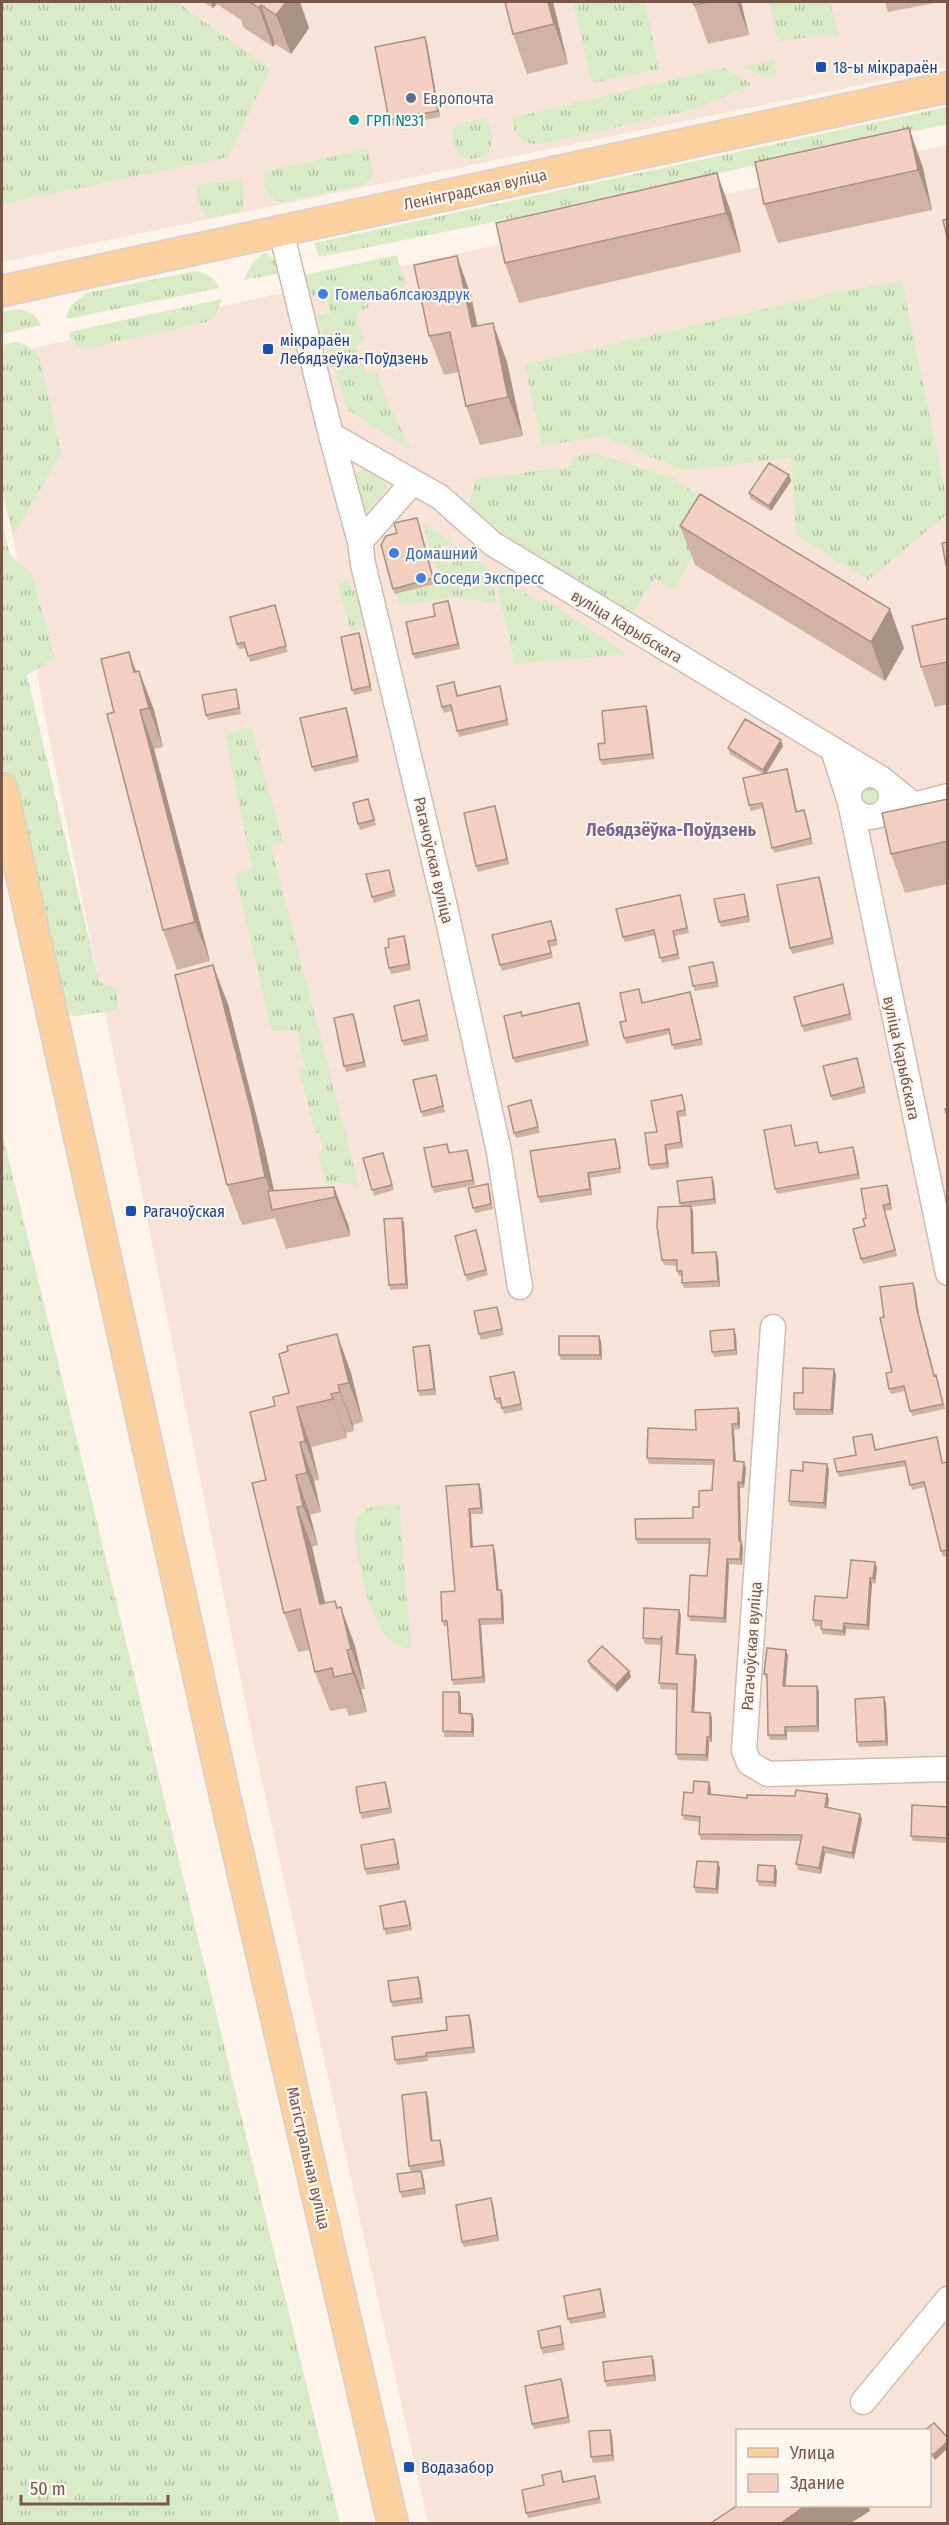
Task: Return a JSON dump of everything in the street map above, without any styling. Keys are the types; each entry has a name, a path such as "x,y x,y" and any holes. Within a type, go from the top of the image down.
{"main road":[{"name":"Ленінградская вуліца","path":"2,291 948,87"},
{"name":"Магістральная вуліца","path":"2,788 224,1792 393,2523"}],"street":[{"path":"281,231 331,435"},
{"name":"вуліца Карыбскага","path":"331,435 440,497 493,544 882,779 913,804"},
{"name":"Рагачоўская вуліца","path":"331,435 360,542 363,564 440,885 499,1152 520,1287"},
{"path":"360,542 413,482"},
{"name":"вуліца Карыбскага","path":"833,750 850,802 948,1273"},
{"path":"857,843 876,816 886,810 891,797 887,784 882,779 868,776 855,782 851,788 850,802 853,808 863,816 876,816 948,796"},
{"name":"Рагачоўская вуліца","path":"773,1327 744,1750 746,1756 749,1763 768,1774 948,1769"},
{"path":"863,2402 948,2299"}],"shaded area":[{"name":"18-ы мікрараён","path":"2,2 947,2 947,67 2,262"},
{"name":"мікрараён Лебядзеўка-Поўдзень","path":"947,145 947,2523 428,2523 257,1759 44,712 2,485 2,355"}],"green space":[{"path":"2,2 177,2 270,69 228,157 2,204"},
{"path":"573,2 645,2 659,69 592,83"},
{"path":"769,2 830,2 838,34 778,41"},
{"path":"775,60 776,74 766,77 741,67"},
{"path":"723,68 752,84 696,109 541,144 524,141 514,130 512,118"},
{"path":"947,107 947,124 494,222 319,257 314,243"},
{"path":"486,118 493,137 489,152 474,159 463,157 456,148 452,132 457,124"},
{"path":"367,149 374,173 366,184 283,202 273,198 267,192 263,172"},
{"path":"242,179 244,208 236,213 208,218 199,204 197,186"},
{"path":"264,253 275,260 277,274 243,280 253,262"},
{"path":"397,255 406,287 368,299 369,307 356,313 364,342 356,347 365,373 377,372 384,394 411,450 348,410 317,316 330,313 326,295 312,296 304,275"},
{"path":"195,271 209,276 219,288 67,319 71,305 87,293"},
{"path":"902,281 947,501 947,514 868,580 796,535 791,457 685,471 603,436 542,446 525,365 834,293"},
{"path":"222,299 214,317 206,322 89,348 76,344 69,332"},
{"path":"21,309 35,315 41,325 2,334 2,312"},
{"path":"15,342 29,348 40,359 61,453 13,536 2,490 2,345"},
{"path":"593,453 673,478 720,511 673,590 655,578 630,617 549,567 468,507 476,479 568,467 574,457"},
{"path":"362,469 371,470 387,484 387,488 368,510 362,509 355,482"},
{"path":"422,521 452,543 438,548 442,565 464,559 462,551 489,568 497,603 454,597 400,605 395,594 440,582"},
{"path":"2,524 10,555 32,575 55,658 27,675 99,982 116,989 119,1009 78,1016 68,1015 58,1003 2,762"},
{"path":"494,572 540,603 544,599 627,654 515,664"},
{"path":"346,580 360,598 367,627 351,632 338,584"},
{"path":"251,727 283,842 271,845 359,1187 345,1182 326,1185 318,1154 323,1150 319,1133 315,1133 299,1069 305,1067 297,1030 272,1031 235,874 252,869 225,734"},
{"path":"866,787 874,787 881,794 881,802 874,809 866,809 859,802 859,794"},
{"path":"2,1131 340,2523 2,2523"},
{"path":"399,1504 411,1648 397,1645 386,1635 376,1619 363,1579 354,1527 361,1514 371,1507"}],"building":[{"path":"250,2 286,2 276,15 261,5 259,8"},
{"path":"505,2 548,2 554,24 513,34"},
{"path":"693,2 709,2 694,5"},
{"path":"425,37 438,111 389,120 375,47"},
{"path":"909,128 918,170 764,204 755,162"},
{"path":"717,173 726,213 505,263 496,223"},
{"path":"948,219 948,241 943,220"},
{"path":"457,256 472,327 493,323 508,397 466,406 450,332 429,336 414,265"},
{"path":"769,463 789,475 769,506 749,493"},
{"path":"700,494 890,609 871,642 680,526"},
{"path":"417,518 433,578 393,589 381,545 386,536 397,533 394,523"},
{"path":"948,542 948,565 946,565 942,543"},
{"path":"448,601 458,644 413,654 406,622 435,616 433,604"},
{"path":"275,605 286,646 248,656 244,642 237,644 230,617"},
{"path":"948,618 948,662 921,667 912,626"},
{"path":"359,633 370,686 352,690 341,637"},
{"path":"129,652 134,672 139,671 149,708 140,710 195,922 163,930 107,714 114,712 101,659"},
{"path":"454,682 457,696 500,686 507,720 457,731 451,705 442,707 437,686"},
{"path":"236,689 239,708 206,715 202,695"},
{"path":"646,706 652,754 600,760 598,744 605,743 602,711"},
{"path":"346,708 357,756 312,767 300,718"},
{"path":"745,719 781,740 763,770 728,748"},
{"path":"787,769 796,812 804,810 811,838 772,848 762,803 749,805 743,778"},
{"path":"368,799 374,820 358,824 353,803"},
{"path":"948,799 948,841 891,854 882,813"},
{"path":"495,806 507,859 476,866 464,813"},
{"path":"389,870 394,891 372,897 366,874"},
{"path":"819,877 832,938 790,948 777,885"},
{"path":"744,894 748,916 719,922 714,899"},
{"path":"680,895 687,928 673,931 678,954 660,958 654,930 623,937 616,909"},
{"path":"551,921 556,940 548,941 551,953 500,965 492,935"},
{"path":"404,936 409,964 389,968 385,948 389,947 388,939"},
{"path":"713,962 717,982 693,986 689,967"},
{"path":"213,965 251,1110 265,1177 227,1185 175,975"},
{"path":"843,984 850,1014 802,1026 794,997"},
{"path":"639,989 642,1003 690,992 701,1039 672,1045 669,1029 624,1038 620,1022 626,1021 620,993"},
{"path":"419,1000 427,1035 402,1041 394,1006"},
{"path":"579,1003 587,1041 513,1058 504,1016 521,1012 522,1016"},
{"path":"353,1014 364,1062 344,1066 334,1018"},
{"path":"857,1058 864,1087 831,1096 823,1066"},
{"path":"436,1075 443,1106 421,1112 413,1080"},
{"path":"682,1095 685,1110 677,1112 681,1142 665,1145 667,1163 649,1165 645,1133 657,1132 651,1101"},
{"path":"531,1100 538,1127 514,1133 508,1106"},
{"path":"791,1125 795,1146 817,1142 819,1153 853,1147 858,1174 775,1189 764,1130"},
{"path":"615,1139 620,1168 588,1173 590,1189 538,1197 530,1151"},
{"path":"447,1144 449,1153 467,1150 473,1180 432,1187 424,1148"},
{"path":"383,1153 392,1185 372,1190 363,1158"},
{"path":"712,1177 714,1199 680,1203 677,1181"},
{"path":"488,1184 491,1204 473,1208 468,1188"},
{"path":"887,1185 890,1204 883,1205 895,1250 861,1259 853,1229 865,1226 863,1219 866,1218 861,1189"},
{"path":"334,1187 335,1197 272,1210 268,1191"},
{"path":"691,1206 692,1253 716,1252 718,1281 682,1283 682,1271 677,1271 677,1260 662,1260 657,1227 658,1207"},
{"path":"402,1218 406,1284 389,1285 384,1219"},
{"path":"476,1230 486,1270 465,1275 455,1236"},
{"path":"913,1283 917,1310 943,1404 910,1411 904,1386 889,1389 886,1373 892,1372 880,1318 884,1317 880,1287"},
{"path":"497,1307 502,1329 479,1334 474,1311"},
{"path":"734,1329 735,1350 712,1352 710,1331"},
{"path":"337,1334 349,1383 338,1385 340,1392 331,1394 333,1399 297,1407 305,1441 300,1442 307,1473 296,1475 303,1506 297,1507 320,1604 335,1601 337,1608 341,1607 351,1649 347,1650 353,1673 334,1677 332,1668 315,1672 300,1609 284,1613 252,1483 266,1480 250,1412 275,1406 273,1397 289,1393 279,1354 288,1351 287,1346"},
{"path":"559,1336 599,1336 600,1355 559,1355"},
{"path":"429,1345 434,1389 418,1391 413,1347"},
{"path":"803,1368 834,1369 831,1410 794,1409 794,1393 803,1393"},
{"path":"514,1372 521,1404 502,1408 500,1398 495,1399 490,1377"},
{"path":"738,1408 738,1424 732,1424 734,1461 744,1462 742,1483 738,1482 740,1559 727,1559 724,1618 688,1616 690,1575 707,1576 710,1539 636,1539 635,1519 693,1518 693,1507 699,1507 699,1491 712,1490 714,1460 647,1458 648,1428 696,1430 695,1410"},
{"path":"872,1434 875,1450 937,1437 942,1463 948,1462 948,1550 941,1551 924,1482 910,1485 905,1461 837,1472 834,1459 856,1455 853,1437"},
{"path":"803,1462 827,1464 824,1503 789,1501 791,1470 803,1471"},
{"path":"479,1484 481,1508 469,1509 471,1547 493,1545 497,1590 501,1590 502,1619 479,1619 483,1677 452,1680 447,1621 442,1621 441,1592 455,1591 446,1486"},
{"path":"851,1560 875,1562 873,1578 870,1578 867,1625 844,1623 843,1631 821,1629 822,1621 813,1620 815,1596 847,1598"},
{"path":"644,1608 679,1610 676,1654 695,1655 692,1712 710,1713 710,1737 707,1737 706,1755 676,1754 677,1684 659,1683 662,1637 660,1639 643,1638"},
{"path":"602,1646 629,1671 615,1686 588,1661"},
{"path":"767,1648 786,1650 783,1686 817,1686 817,1726 785,1727 785,1735 768,1735 767,1674 764,1674"},
{"path":"443,1692 459,1692 459,1713 472,1714 472,1732 443,1731"},
{"path":"884,1697 886,1741 857,1742 855,1699"},
{"path":"694,1781 709,1782 708,1794 747,1798 747,1795 795,1796 796,1790 827,1794 825,1807 860,1814 852,1853 823,1847 819,1868 796,1864 802,1835 699,1834 700,1817 682,1815 684,1792 693,1793"},
{"path":"385,1782 390,1808 360,1813 356,1787"},
{"path":"912,1805 948,1807 948,1838 911,1836"},
{"path":"394,1839 398,1864 365,1869 361,1845"},
{"path":"697,1861 718,1862 716,1889 694,1887"},
{"path":"758,1865 775,1866 774,1882 757,1881"},
{"path":"405,1901 410,1925 384,1929 380,1906"},
{"path":"418,1977 421,1998 391,2002 388,1981"},
{"path":"469,2015 473,2047 426,2053 426,2056 395,2060 392,2037 447,2030 446,2017"},
{"path":"426,2092 431,2141 440,2140 443,2161 409,2166 402,2095"},
{"path":"421,2171 424,2188 400,2192 397,2174"},
{"path":"491,2198 497,2235 462,2242 456,2205"},
{"path":"600,2289 604,2312 568,2319 564,2296"},
{"path":"560,2326 563,2344 541,2348 538,2331"},
{"path":"652,2356 654,2375 605,2381 603,2362"},
{"path":"561,2379 568,2417 532,2424 525,2386"},
{"path":"934,2423 948,2438 948,2441 933,2455 931,2429 926,2429"},
{"path":"610,2430 612,2455 591,2457 589,2431"},
{"path":"561,2471 563,2482 595,2476 599,2498 526,2513 522,2490 544,2485 542,2475"},
{"path":"736,2506 803,2507 781,2523 711,2523"}],"place":[{"name":"18-ы мікрараён","path":"821,67"},
{"name":"Европочта","path":"411,98"},
{"name":"ГРП №31","path":"354,120"},
{"name":"Гомельаблсаюздрук","path":"323,294"},
{"name":"мікрараён Лебядзеўка-Поўдзень","path":"268,349"},
{"name":"Домашний","path":"394,553"},
{"name":"Соседи Экспресс","path":"421,578"},
{"name":"Рагачоўская","path":"131,1211"},
{"name":"Водазабор","path":"409,2467"}],"district":[{"name":"Лебядзёўка-Поўдзень","path":"671,830"}]}
